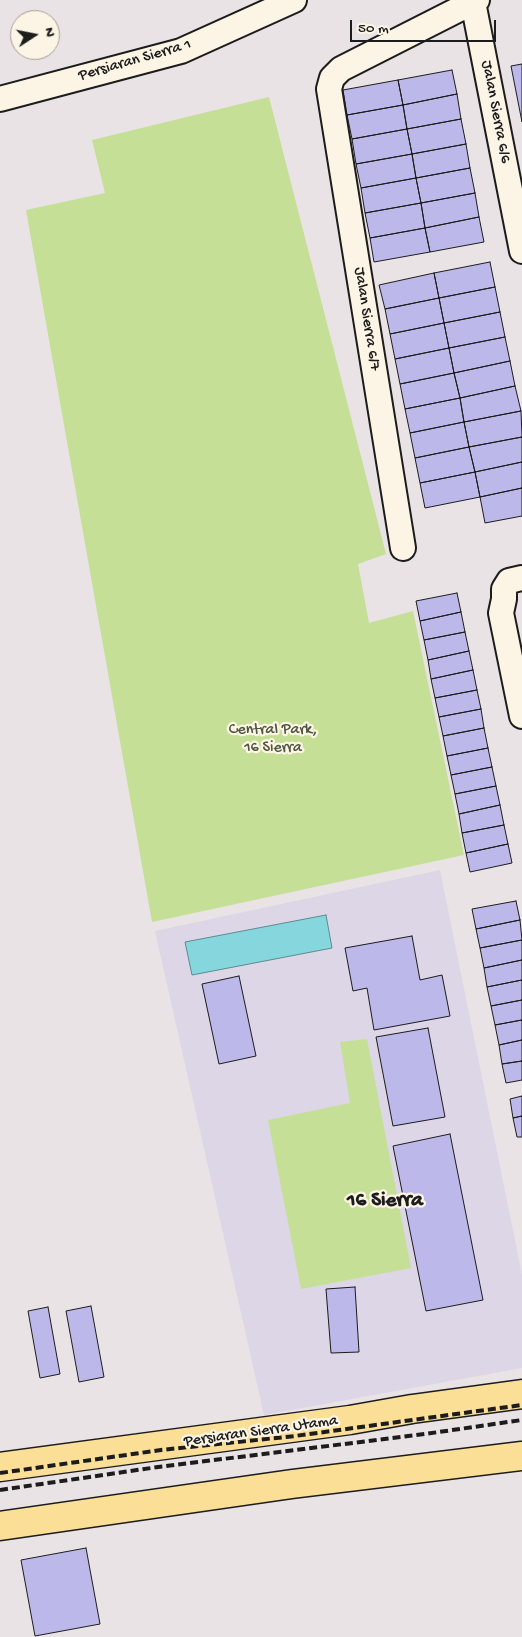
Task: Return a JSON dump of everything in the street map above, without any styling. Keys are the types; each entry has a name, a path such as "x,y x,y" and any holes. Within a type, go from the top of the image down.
{"main road":[{"name":"Persiaran Sierra Utama","path":"0,1466 350,1420 412,1409 522,1394"},
{"path":"0,1526 292,1484 522,1456"}],"street":[{"name":"Persiaran Sierra 1","path":"0,99 181,51 294,0"},
{"name":"Jalan Sierra 6/7","path":"403,548 329,89 332,78 341,69 475,1"},
{"name":"Jalan Sierra 6/6","path":"475,1 522,251"},
{"path":"522,578 509,581 504,589 501,612 522,716"}],"shaded area":[{"path":"440,870 522,1275 522,1368 264,1415 155,931"}],"green space":[{"name":"Central Park, 16 Sierra","path":"269,97 386,554 358,564 369,623 413,611 464,855 152,922 26,210 105,193 92,140"},
{"path":"367,1039 411,1268 301,1289 268,1120 350,1103 340,1042"}],"water":[{"path":"326,915 332,948 192,975 185,942"}],"building":[{"path":"522,64 522,122 511,66"},
{"path":"452,70 457,94 403,105 398,80"},
{"path":"398,80 403,105 347,115 343,90"},
{"path":"457,94 461,119 407,129 403,105"},
{"path":"403,105 407,129 352,139 347,115"},
{"path":"461,119 466,144 412,154 407,129"},
{"path":"407,129 412,154 356,164 352,139"},
{"path":"466,144 470,168 416,178 412,154"},
{"path":"412,154 416,178 361,188 356,164"},
{"path":"470,168 475,193 421,203 416,178"},
{"path":"416,178 421,203 365,213 361,188"},
{"path":"475,193 479,217 425,228 421,203"},
{"path":"421,203 425,228 370,238 365,213"},
{"path":"479,217 484,242 430,252 425,228"},
{"path":"425,228 430,252 374,262 370,238"},
{"path":"490,262 495,287 439,298 434,273"},
{"path":"434,273 439,298 385,309 379,285"},
{"path":"495,287 500,312 444,323 439,298"},
{"path":"439,298 444,323 390,334 385,309"},
{"path":"500,312 505,337 449,348 444,323"},
{"path":"444,323 449,348 395,359 390,334"},
{"path":"505,337 510,361 454,373 449,348"},
{"path":"449,348 454,373 400,384 395,359"},
{"path":"510,361 515,386 460,398 454,373"},
{"path":"454,373 460,398 405,409 400,384"},
{"path":"515,386 521,411 464,422 460,398"},
{"path":"460,398 464,422 410,433 405,409"},
{"path":"521,411 522,437 469,447 464,422"},
{"path":"464,422 469,447 415,458 410,433"},
{"path":"522,437 522,462 475,472 469,447"},
{"path":"469,447 475,472 420,483 415,458"},
{"path":"522,462 522,488 480,497 475,472"},
{"path":"475,472 480,497 425,508 420,483"},
{"path":"522,488 522,516 485,523 480,497"},
{"path":"457,593 461,612 420,621 416,601"},
{"path":"461,612 465,632 424,640 420,621"},
{"path":"465,632 469,651 428,660 424,640"},
{"path":"469,651 473,670 431,679 428,660"},
{"path":"473,670 477,690 435,698 431,679"},
{"path":"477,690 481,709 439,717 435,698"},
{"path":"481,709 484,728 443,736 439,717"},
{"path":"484,728 488,748 447,756 443,736"},
{"path":"488,748 492,767 451,775 447,756"},
{"path":"492,767 496,786 455,794 451,775"},
{"path":"496,786 500,805 459,814 455,794"},
{"path":"500,805 504,825 462,833 459,814"},
{"path":"504,825 508,844 466,853 462,833"},
{"path":"508,844 512,863 470,872 466,853"},
{"path":"516,901 520,920 476,929 472,909"},
{"path":"520,920 522,940 480,948 476,929"},
{"path":"412,936 420,980 442,975 450,1016 374,1030 367,988 353,991 345,948"},
{"path":"522,940 522,960 484,968 480,948"},
{"path":"522,960 522,980 487,987 484,968"},
{"path":"239,976 256,1056 219,1064 202,984"},
{"path":"522,980 522,1000 491,1006 487,987"},
{"path":"522,1000 522,1020 495,1025 491,1006"},
{"path":"522,1020 522,1040 499,1045 495,1025"},
{"path":"428,1028 445,1117 393,1126 376,1037"},
{"path":"522,1040 522,1061 502,1064 499,1045"},
{"path":"522,1061 522,1080 506,1083 502,1064"},
{"path":"522,1096 522,1116 513,1118 510,1099"},
{"path":"522,1116 522,1137 517,1137 513,1118"},
{"path":"450,1134 483,1300 426,1311 393,1146"},
{"path":"355,1287 359,1352 331,1353 326,1289"},
{"path":"91,1306 104,1377 79,1382 66,1311"},
{"path":"48,1307 60,1374 40,1378 28,1311"},
{"path":"86,1548 100,1624 35,1636 21,1560"}],"railway":[{"path":"0,1473 161,1450 295,1436 522,1405"},
{"path":"0,1490 158,1467 522,1420"}],"district":[{"name":"16 Sierra","path":"385,1202"}]}
